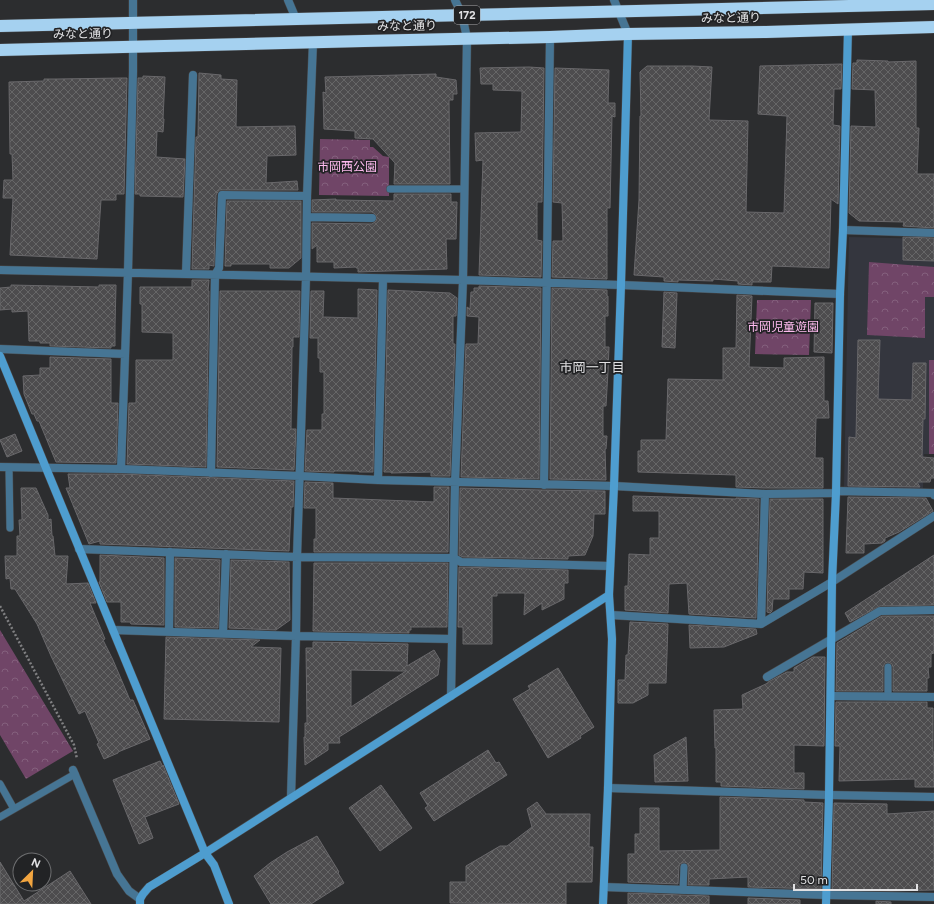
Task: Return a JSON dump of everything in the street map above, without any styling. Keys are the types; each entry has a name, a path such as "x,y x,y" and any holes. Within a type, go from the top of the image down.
{"highway":[{"name":"みなと通り","path":"0,26 618,12 762,4 934,4"},
{"name":"みなと通り","path":"0,50 934,27"}],"street":[{"path":"121,469 128,272 133,0"},
{"path":"288,0 296,19"},
{"path":"451,696 455,482 463,280 467,38 462,15 455,0"},
{"path":"603,904 612,639 609,595 621,285 628,34 614,0"},
{"path":"826,904 832,582 836,492 848,29"},
{"path":"544,485 550,37"},
{"path":"291,797 307,196 313,42"},
{"path":"186,274 192,75"},
{"path":"211,473 215,275 219,268 222,195 307,196"},
{"path":"307,217 372,218"},
{"path":"843,230 934,233"},
{"path":"0,270 463,280 840,294"},
{"path":"378,480 383,279"},
{"path":"0,349 125,354"},
{"path":"0,356 205,853 214,865 230,904"},
{"path":"0,467 121,469 378,480 614,486 765,494 836,492 933,493 934,495"},
{"path":"762,624 765,494"},
{"path":"611,615 762,624 832,582 934,516"},
{"path":"79,549 297,557 454,558 461,562 610,566"},
{"path":"169,631 170,552"},
{"path":"223,633 226,554"},
{"path":"74,772 117,874 129,891 140,902 143,894 149,887 205,853 609,595"},
{"path":"767,677 880,611 934,610"},
{"path":"113,630 452,639"},
{"path":"831,696 934,697"},
{"path":"608,788 934,797"},
{"path":"604,887 827,895 934,897"}],"lane":[{"path":"390,189 464,189"},
{"path":"9,468 10,528"},
{"path":"888,667 888,696"},
{"path":"0,817 74,772"},
{"path":"0,784 14,809"},
{"path":"683,890 684,866"}],"path":[{"path":"0,606 74,745 77,759 74,772"}],"shaded area":[{"path":"849,237 934,239 934,360 929,360 929,454 924,454 923,489 844,487"}],"green space":[{"name":"市岡西公園","path":"320,139 370,140 370,147 373,147 383,156 389,157 389,196 319,195"},
{"path":"869,262 934,267 934,297 925,297 925,338 867,335"},
{"name":"市岡児童遊園","path":"757,300 811,300 809,355 755,354"},
{"path":"929,360 934,360 934,454 929,454"},
{"path":"0,630 73,751 26,779 0,735"}],"building":[{"path":"857,60 888,62 916,61 916,128 919,128 917,174 934,174 934,228 903,226 904,222 859,221 849,213 851,126 876,127 875,90 852,89 853,63 857,63"},
{"path":"842,64 841,89 834,89 833,125 840,126 838,204 831,199 829,268 772,266 771,282 752,282 752,285 738,284 738,281 713,279 713,281 664,281 664,277 634,275 639,200 641,116 640,72 647,66 712,67 709,120 748,121 746,212 784,213 787,116 758,114 760,66"},
{"path":"480,68 544,68 542,202 537,202 537,240 542,241 541,277 479,275 483,160 476,161 475,133 521,132 522,91 493,90 493,84 481,84"},
{"path":"555,68 609,70 608,103 615,103 615,117 612,116 610,208 607,208 607,279 552,277 553,241 563,241 562,203 553,202"},
{"path":"199,73 221,75 221,79 237,80 236,127 295,126 296,155 267,156 266,183 297,181 298,190 219,190 216,195 214,266 209,265 209,269 192,269 196,137 198,137"},
{"path":"436,74 436,77 456,80 457,94 453,94 453,100 449,100 450,184 394,184 395,163 373,139 355,138 355,131 324,129 323,92 326,93 325,77"},
{"path":"143,76 165,77 163,132 157,131 156,157 185,159 183,197 140,196 140,194 135,194 138,78 143,78"},
{"path":"127,78 124,194 116,194 116,200 101,200 97,259 10,255 13,198 3,198 4,180 13,180 12,154 10,154 9,82 44,81 44,79"},
{"path":"394,194 451,194 451,202 457,202 456,239 446,239 447,269 358,272 358,268 356,267 334,268 334,262 317,262 317,245 312,249 312,223 372,224 377,218 372,212 312,212 312,200 336,199 394,201"},
{"path":"227,201 301,201 301,258 289,268 270,268 270,264 231,264 231,266 225,266"},
{"path":"903,237 934,238 934,261 903,260"},
{"path":"192,280 209,280 206,467 127,464 129,403 136,403 136,360 173,360 173,333 142,332 142,304 140,304 140,287 192,287"},
{"path":"11,285 99,287 99,285 116,285 115,346 111,346 111,348 50,346 50,343 29,341 28,311 12,312 12,309 0,310 0,288 11,287"},
{"path":"479,286 541,288 539,479 461,477 466,344 478,344 479,317 467,316 467,307 470,309 471,292 474,292 474,288 479,288"},
{"path":"552,288 607,290 608,316 605,316 605,347 609,347 606,406 603,406 603,436 607,436 605,449 606,480 550,479"},
{"path":"358,289 377,290 373,472 305,471 307,430 322,430 322,414 324,414 324,372 320,372 318,338 310,338 311,291 324,291 323,317 358,318"},
{"path":"388,290 450,293 457,298 456,316 453,316 453,344 455,344 450,476 431,476 431,472 384,472"},
{"path":"220,291 300,291 299,337 293,337 292,347 291,429 296,429 294,470 217,467"},
{"path":"664,292 677,293 675,348 662,347"},
{"path":"737,295 752,296 749,367 784,368 784,358 824,357 824,401 828,401 829,418 816,418 815,458 823,458 823,488 736,487 736,475 638,472 638,451 641,451 641,440 666,440 668,379 723,380 723,348 736,348"},
{"path":"815,303 833,303 832,353 814,352"},
{"path":"858,340 880,340 878,399 912,400 913,363 926,363 925,419 923,419 922,457 934,458 934,478 931,478 930,482 917,482 920,487 848,486 849,437 856,438"},
{"path":"50,357 111,359 111,403 118,403 116,463 56,462 39,421 37,421 34,414 32,414 24,394 23,376 40,375 40,368 50,368"},
{"path":"15,434 22,451 7,457 0,440"},
{"path":"68,474 121,474 294,481 289,551 100,544 100,541 89,544 66,488 70,488"},
{"path":"305,482 333,483 333,498 434,502 434,487 449,487 448,552 314,552 314,539 316,539 316,508 304,508"},
{"path":"21,488 36,488 48,515 48,520 51,519 55,556 68,556 66,584 88,583 96,603 90,603 105,639 103,640 130,700 133,700 150,739 104,759 97,744 99,743 85,711 79,714 37,624 15,589 11,589 10,578 6,579 5,556 17,556 17,536 20,536 19,520 22,520"},
{"path":"460,488 605,491 605,514 594,514 593,536 585,555 568,556 568,559 463,557 459,555"},
{"path":"633,496 759,499 756,618 689,614 687,583 669,584 668,613 625,610 625,586 628,586 629,554 650,555 650,538 659,538 659,511 633,511"},
{"path":"848,497 926,498 933,511 899,532 885,538 885,541 882,543 864,544 864,553 846,553"},
{"path":"770,499 823,499 823,573 804,572 803,589 789,589 789,599 773,599 772,611 770,613 767,612"},
{"path":"100,555 164,558 164,625 131,624 130,622 121,622 121,602 107,602 99,582"},
{"path":"934,555 934,605 880,606 850,622 845,613"},
{"path":"175,558 220,560 218,628 175,627"},
{"path":"231,560 289,562 290,620 276,630 229,628"},
{"path":"314,563 448,563 447,627 411,627 409,633 313,631"},
{"path":"459,567 568,570 568,583 564,583 564,599 542,610 542,603 524,615 525,593 497,593 497,596 492,596 492,644 463,644 463,627 458,627"},
{"path":"882,616 934,616 934,653 931,654 931,667 928,667 929,678 927,678 927,691 893,691 893,667 892,664 888,662 885,663 883,667 883,691 836,691 837,643"},
{"path":"630,622 668,624 666,683 648,683 648,695 633,703 618,703 618,680 625,680"},
{"path":"689,625 756,629 757,634 724,647 690,648"},
{"path":"166,637 260,640 251,647 281,648 279,722 164,719"},
{"path":"313,642 408,644 407,666 434,650 440,660 438,675 339,737 340,743 328,743 328,750 305,765 304,737 305,723 307,723 306,648 313,648","holes":["351,670 406,671 351,707"]},
{"path":"813,657 825,657 824,746 794,745 794,773 804,773 804,789 721,786 721,782 716,782 714,710 743,709 742,695 787,672 794,672 794,668"},
{"path":"558,668 594,727 580,736 581,738 548,758 513,699 530,689 528,686"},
{"path":"836,702 927,702 927,708 933,708 934,787 915,787 915,779 839,781 840,746 835,746"},
{"path":"686,737 688,781 655,782 654,755"},
{"path":"488,750 496,763 499,762 507,775 434,821 425,808 428,806 420,793"},
{"path":"160,761 179,804 145,817 153,838 139,844 113,780"},
{"path":"381,785 412,828 380,851 349,808"},
{"path":"720,797 804,800 804,802 823,803 821,889 748,887 748,877 709,879 709,885 688,885 689,867 687,863 684,862 679,866 678,884 628,882 628,854 635,854 635,834 640,834 640,808 659,808 659,851 720,850"},
{"path":"537,802 546,814 590,814 589,847 593,847 592,882 566,882 566,904 450,903 450,882 466,882 466,866 500,846 507,846 532,827 527,809"},
{"path":"834,803 887,804 887,814 934,811 934,890 832,890"},
{"path":"317,836 344,883 311,904 271,904 254,876 287,852"},
{"path":"0,862 12,882 12,892 18,892 24,901 38,892 52,892 52,883 70,871 91,904 0,904"},
{"path":"628,893 709,896 709,904 628,904"},
{"path":"748,898 800,900 800,904 748,904"},
{"path":"876,901 891,902 891,904 876,904"}],"district":[{"name":"市岡一丁目","path":"592,367"}]}
